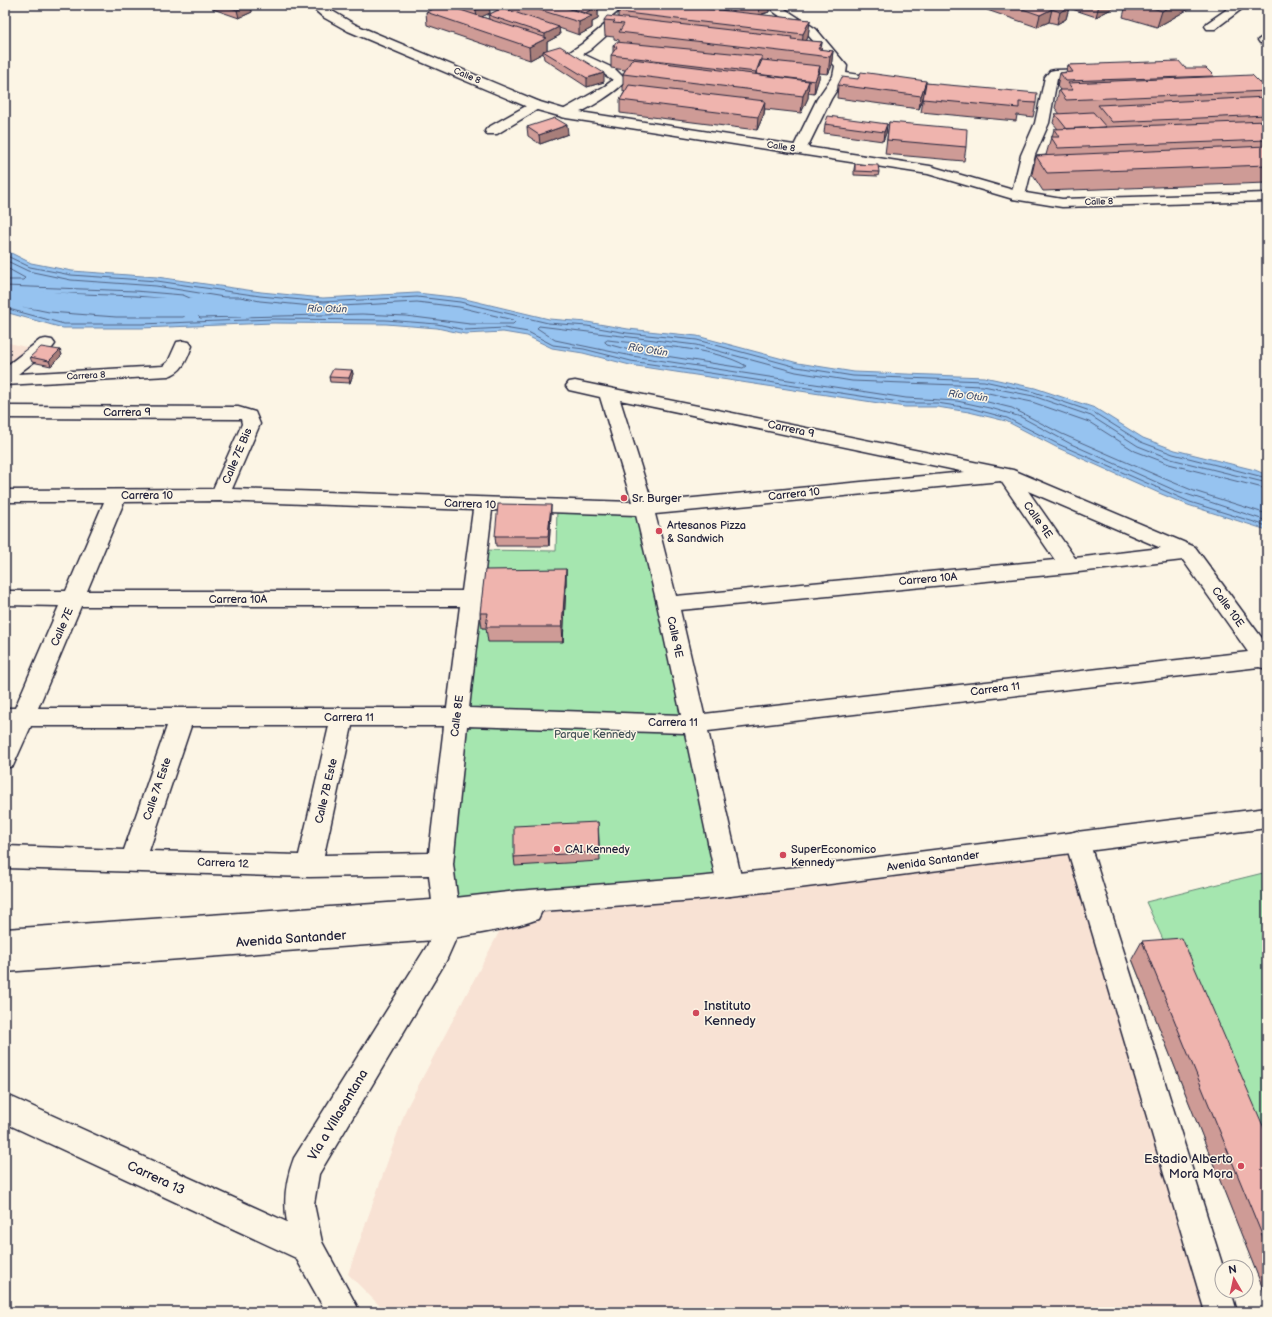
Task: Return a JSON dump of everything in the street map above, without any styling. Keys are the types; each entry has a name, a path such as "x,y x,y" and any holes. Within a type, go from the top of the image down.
{"street":[{"name":"Calle 8","path":"315,5 327,14 352,28 535,105 566,114 930,170 1018,196 1062,203 1267,197"},
{"path":"766,5 780,7 812,32 841,66 839,76 822,104 799,150"},
{"path":"1211,26 1241,5"},
{"path":"566,114 610,89 620,80 616,75 603,68 577,57 576,52 586,47 637,8"},
{"path":"788,29 812,32"},
{"path":"1018,196 1026,171 1028,155 1042,123 1040,106 1047,100 1051,77 1055,74 1100,72"},
{"path":"839,76 902,86"},
{"path":"492,131 535,105"},
{"path":"5,376 46,344"},
{"name":"Carrera 8","path":"5,380 168,371 176,364 183,346"},
{"name":"Carrera 9","path":"575,386 1006,474 1188,552"},
{"name":"Calle 9E","path":"608,392 644,509 668,604 693,724 730,885"},
{"name":"Carrera 9","path":"5,412 238,413 249,416"},
{"name":"Calle 7E Bis","path":"220,495 252,424 249,416"},
{"name":"Calle 9E","path":"1006,474 1070,566"},
{"name":"Carrera 10","path":"5,496 220,495 483,505 644,509 1006,474"},
{"name":"Calle 7E","path":"5,759 14,717 75,599 117,495"},
{"name":"Calle 8E","path":"447,919 440,864 483,505"},
{"name":"Carrera 10A","path":"668,604 1070,566 1188,552"},
{"name":"Calle 10E","path":"1188,552 1266,660"},
{"name":"Carrera 10A","path":"5,598 471,599"},
{"name":"Carrera 11","path":"14,717 457,717 693,724 1266,660"},
{"name":"Calle 7A Este","path":"133,861 182,717"},
{"name":"Calle 7B Este","path":"309,866 342,717"},
{"name":"Avenida Santander","path":"5,941 507,917 574,899 730,885 904,865 1077,841 1267,818"},
{"path":"1077,841 1221,1312"},
{"name":"Carrera 12","path":"5,857 309,866 440,864"},
{"name":"Avenida Santander","path":"5,960 447,919"},
{"name":"Vía a Villasantana","path":"344,1312 307,1247 298,1204 305,1169 437,953 447,919"},
{"name":"Carrera 13","path":"5,1108 307,1247"}],"shaded area":[{"path":"5,342 38,350 5,376"},
{"name":"Instituto Kennedy","path":"1077,841 1214,1289 1214,1299 1217,1299 1221,1312 386,1312 348,1274 406,1109 507,917 574,899"}],"green space":[{"name":"Parque Kennedy","path":"557,507 644,509 730,885 446,910 479,550 556,551","holes":["566,584 490,628 482,628"]},
{"name":"Estadio Alberto Mora Mora","path":"1267,872 1267,1298 1254,1265 1254,1259 1251,1259 1132,959 1170,955 1146,902"}],"water":[{"name":"Río Otún","path":"5,250 31,263 72,271 157,277 261,292 323,298 417,293 461,298 549,319 587,322 628,329 697,336 798,363 854,372 984,377 1035,388 1095,408 1143,438 1175,450 1255,470 1267,475 1267,530 1188,505 1159,493 1056,447 1006,421 969,412 937,407 905,407 630,365 583,353 552,348 527,336 503,332 465,334 437,328 386,324 273,323 141,328 63,328 5,312 5,299 49,308 94,312 183,313 193,308 183,304 134,300 5,295"}],"building":[{"path":"223,5 248,5 237,10"},
{"path":"442,5 547,38 529,47 426,12"},
{"path":"460,5 488,5 476,10"},
{"path":"524,5 558,5 592,16 579,22"},
{"path":"561,5 594,5 598,6 585,13"},
{"path":"623,5 673,5 810,20 803,34 618,12"},
{"path":"746,5 760,5 759,7"},
{"path":"1011,5 1063,5 1069,7 1060,12 1052,9 1040,15"},
{"path":"1143,5 1172,5 1162,11"},
{"path":"502,8 559,27 545,34 488,15"},
{"path":"607,16 792,37 791,39 822,42 818,49 833,51 830,57 619,32 624,24 604,20"},
{"path":"616,42 762,56 756,72 611,55 617,47 613,46"},
{"path":"560,46 604,73 587,78 543,51"},
{"path":"632,59 809,81 803,96 623,74"},
{"path":"762,60 820,66 815,81 756,74"},
{"path":"1179,61 1185,68 1206,68 1214,76 1066,81 1060,73 1073,72 1068,65"},
{"path":"861,72 926,81 921,96 838,85 842,77 858,79"},
{"path":"1252,75 1260,83 1267,83 1267,91 1066,100 1059,90 1073,90 1068,83"},
{"path":"926,83 1037,93 1036,103 1019,102 1019,108 923,99"},
{"path":"629,85 765,101 758,117 620,100"},
{"path":"1267,97 1267,115 1112,122 1098,105"},
{"path":"1093,112 1106,127 1067,129 1055,114"},
{"path":"828,116 887,124 884,132 825,124"},
{"path":"555,118 567,125 539,135 527,127"},
{"path":"1267,121 1267,140 1058,148 1051,137 1059,137 1054,129"},
{"path":"889,122 967,129 966,147 887,140"},
{"path":"1267,146 1267,165 1047,173 1036,156"},
{"path":"855,164 878,165 879,172 855,171"},
{"path":"41,347 60,350 49,361 30,357"},
{"path":"333,369 352,370 349,378 329,377"},
{"path":"498,504 551,505 548,536 495,536"},
{"path":"566,569 562,627 486,627 488,613 480,613 485,570"},
{"name":"CAI Kennedy","path":"598,822 599,852 514,857 514,826"},
{"path":"1182,938 1267,1135 1267,1247 1142,941"}],"waterway":[{"name":"Río Otún","path":"5,297 113,306 248,308"}],"place":[{"name":"Sr. Burger","path":"624,498"},
{"name":"Artesanos Pizza & Sandwich","path":"659,531"},
{"name":"CAI Kennedy","path":"557,849"},
{"name":"SuperEconomico Kennedy","path":"783,855"},
{"name":"Instituto Kennedy","path":"696,1013"},
{"name":"Estadio Alberto Mora Mora","path":"1241,1166"}]}
